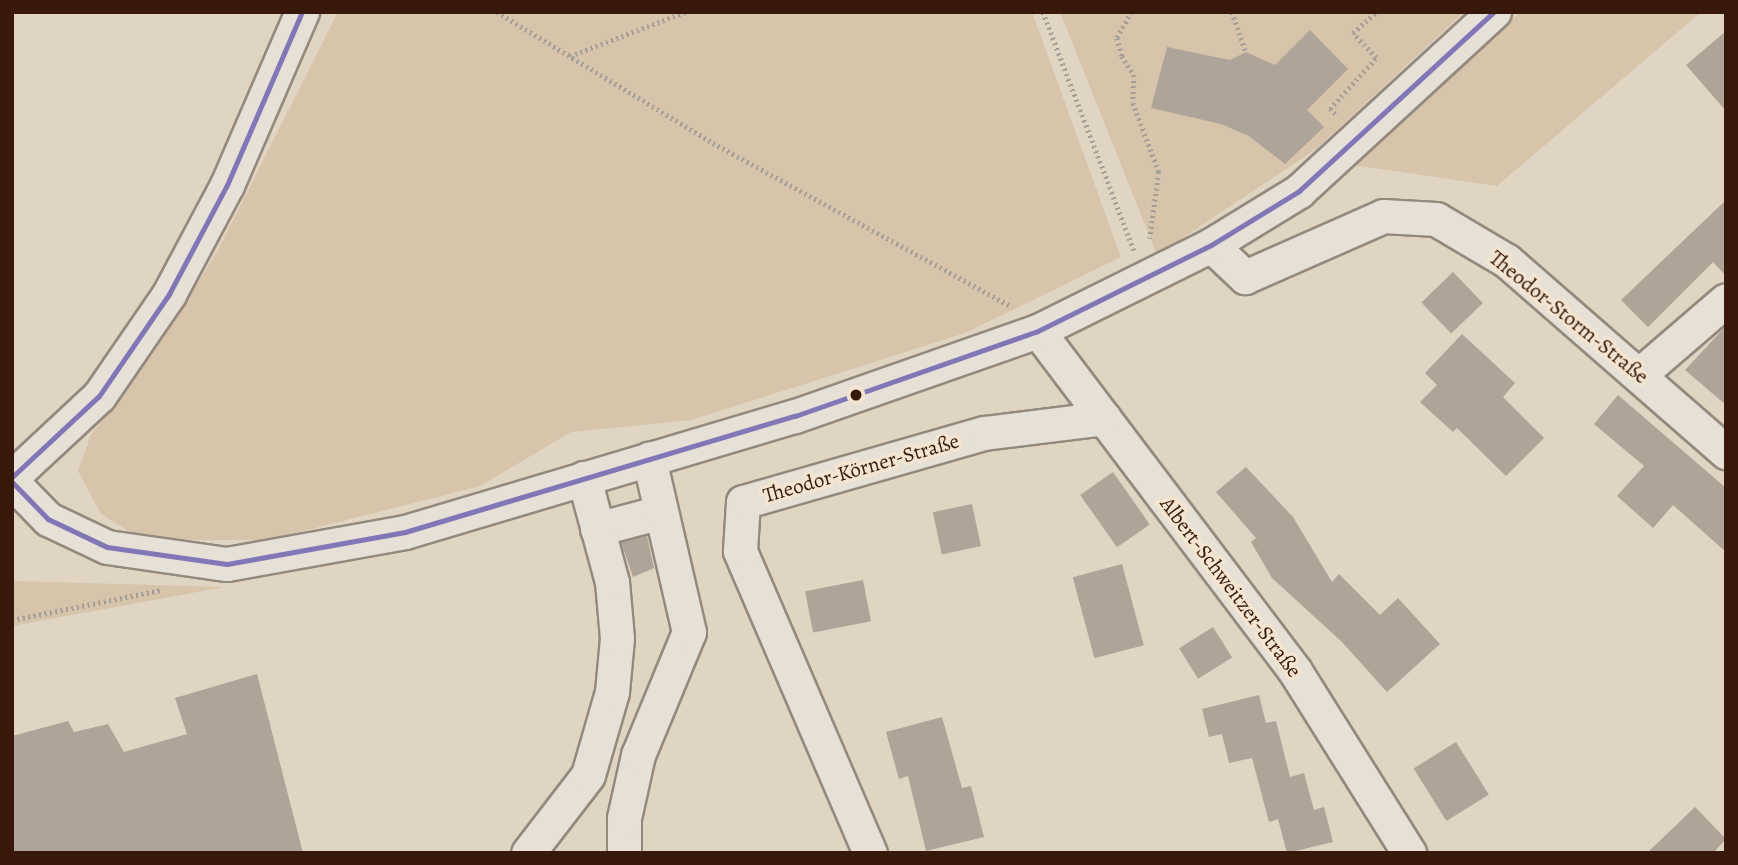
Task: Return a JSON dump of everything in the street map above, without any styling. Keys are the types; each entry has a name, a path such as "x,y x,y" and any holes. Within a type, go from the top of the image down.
{"street":[{"path":"302,12 227,185 169,295 99,396 12,479 48,519 107,547 227,564 405,532 795,416 1038,331 1210,245 1299,191 1494,12"},
{"name":"Theodor-Storm-Straße","path":"1210,245 1245,277 1383,216 1436,219 1507,261 1640,374 1726,452"},
{"path":"1640,374 1726,300"},
{"name":"Albert-Schweitzer-Straße","path":"1038,331 1295,671 1409,853"},
{"name":"Theodor-Körner-Straße","path":"870,853 740,551 743,502 984,433 1104,418"},
{"path":"624,853 624,818 638,755 689,632 649,459"},
{"path":"528,853 588,775 612,692 617,638 612,582 584,478"},
{"path":"597,529 661,512"}],"path":[{"path":"497,12 713,143 1002,298 1038,331"},
{"path":"570,56 685,12"},
{"path":"1043,12 1144,277"},
{"path":"1132,12 1117,38 1122,56 1134,75 1133,103 1159,172 1144,277"},
{"path":"1232,12 1246,52"},
{"path":"1357,138 1330,108 1376,58 1353,33 1376,12"},
{"path":"12,620 171,587"}],"shaded area":[{"path":"338,12 1032,12 1121,257 965,333 691,420 571,432 480,486 268,540 143,540 101,514 78,471 91,435 152,355 217,252"},
{"path":"1060,12 1464,12 1316,149 1157,255"},
{"path":"1520,12 1701,12 1497,186 1353,165"},
{"path":"12,581 224,587 12,626"}],"building":[{"path":"1310,30 1348,69 1307,110 1324,127 1285,164 1249,136 1221,124 1151,108 1167,47 1230,60 1246,52 1275,65"},
{"path":"1726,31 1726,111 1686,65"},
{"path":"1726,200 1726,276 1713,262 1648,327 1621,300"},
{"path":"1453,272 1483,303 1451,333 1421,303"},
{"path":"1726,326 1726,405 1685,370"},
{"path":"1462,334 1515,383 1503,397 1544,438 1506,476 1457,428 1453,432 1420,402 1437,385 1425,373"},
{"path":"1618,395 1726,488 1726,552 1673,505 1653,528 1617,496 1644,466 1594,424"},
{"path":"1246,467 1293,517 1332,582 1339,574 1380,615 1398,598 1440,644 1387,692 1342,642 1272,578 1251,542 1256,538 1216,492"},
{"path":"1113,472 1150,524 1117,547 1080,495"},
{"path":"972,504 981,546 942,554 933,512"},
{"path":"647,536 654,568 633,577 621,542"},
{"path":"1122,564 1144,645 1094,658 1073,577"},
{"path":"863,580 871,621 813,632 805,591"},
{"path":"1213,627 1232,658 1198,679 1179,648"},
{"path":"257,674 303,853 12,853 12,736 68,721 74,732 108,724 124,752 187,734 175,698"},
{"path":"1259,695 1266,723 1276,721 1290,777 1304,773 1314,810 1324,807 1333,842 1287,853 1278,819 1269,822 1252,758 1229,763 1222,734 1209,737 1202,709"},
{"path":"942,717 962,788 971,786 984,837 926,851 908,776 899,779 886,732"},
{"path":"1456,742 1489,795 1446,821 1414,768"},
{"path":"1695,807 1726,839 1713,853 1647,853"}],"transit line":[{"path":"12,477 99,396 169,294 227,185 302,12"},
{"path":"12,482 48,519 107,547 227,564 405,532 795,416 1038,331 1211,245 1299,191 1494,12"}]}
